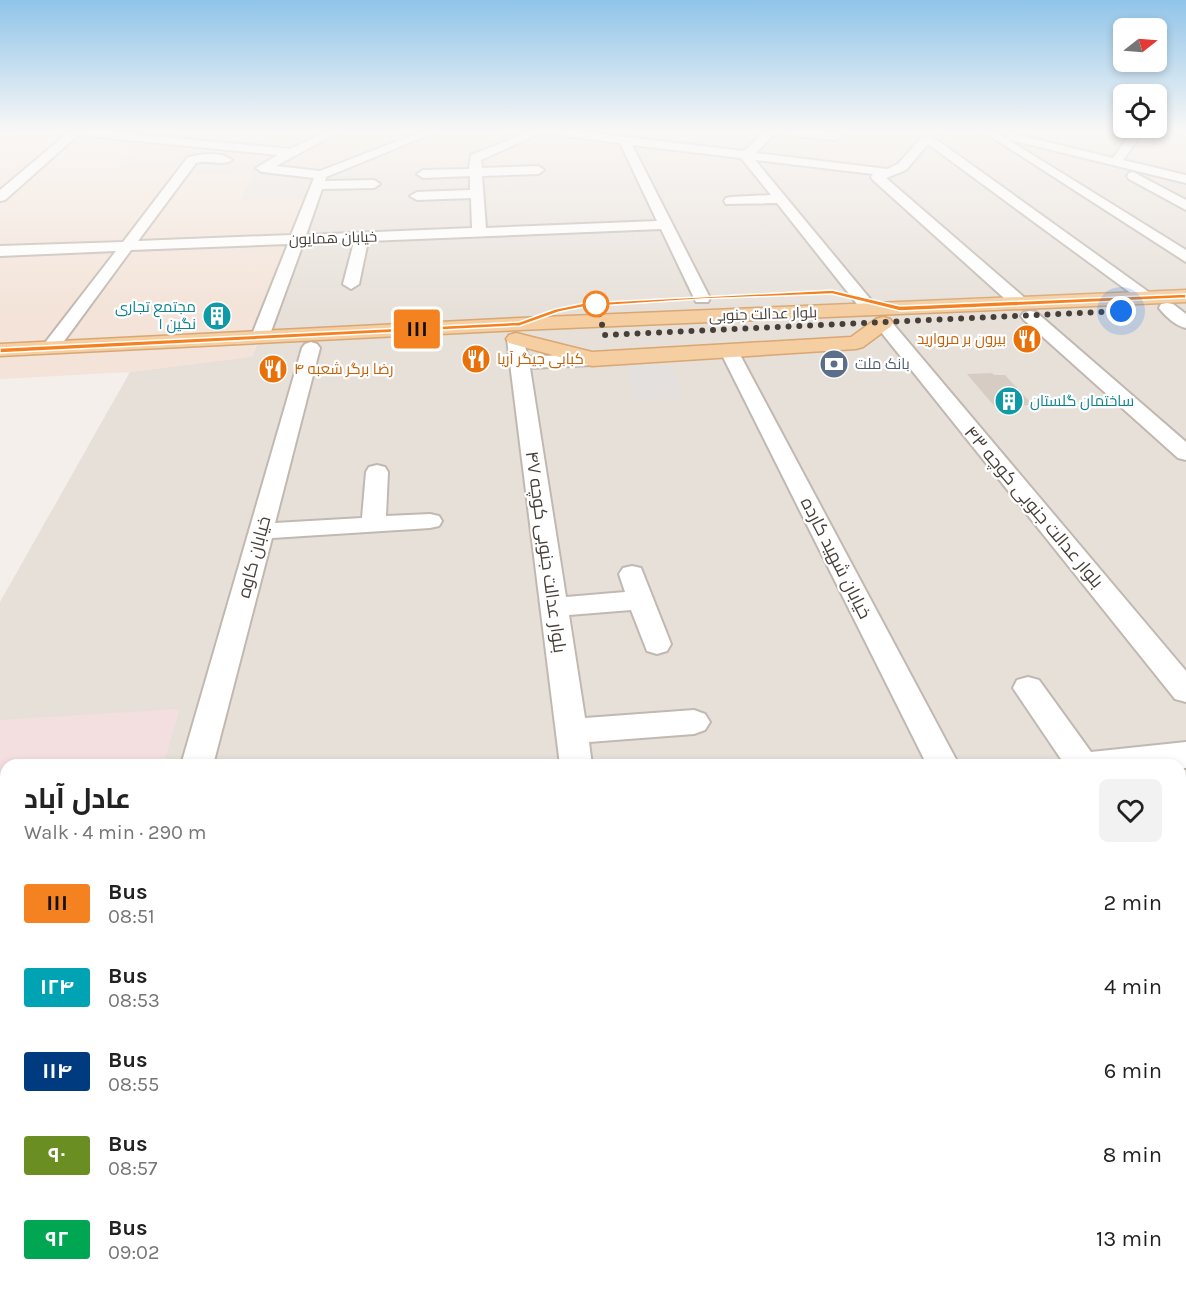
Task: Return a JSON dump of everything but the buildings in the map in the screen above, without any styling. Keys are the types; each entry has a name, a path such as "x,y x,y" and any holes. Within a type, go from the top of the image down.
{"main road":[{"name":"بلوار عدالت جنوبی","path":"519,342 558,310 584,305 702,297 832,292 863,300 894,324"},
{"name":"بلوار عدالت جنوبی","path":"0,361 519,342 894,324 1025,309 1186,296"},
{"name":"بلوار عدالت جنوبی","path":"1025,309 1176,308"},
{"name":"بلوار عدالت جنوبی","path":"0,350 260,337 519,342 592,359 856,343 894,324"}],"street":[{"path":"50,348 168,192"},
{"path":"260,337 315,192"},
{"path":"476,192 480,232"},
{"path":"650,192 702,297"},
{"path":"774,192 863,300"},
{"path":"901,192 1025,309 1186,453"},
{"path":"1006,192 1149,298"},
{"path":"1085,192 1186,257"},
{"path":"1162,192 1186,206"},
{"path":"731,201 779,199"},
{"name":"خیابان همایون","path":"0,251 667,225"},
{"path":"351,284 362,237"},
{"path":"1176,308 1186,322"},
{"name":"بلوار عدالت جنوبی کوچه ۴۳","path":"894,324 1186,691"},
{"name":"بلوار عدالت جنوبی کوچه ۴۷","path":"519,342 575,759"},
{"name":"خیابان کاوه","path":"199,759 311,348"},
{"name":"خیابان شهید کارده","path":"729,351 940,759"},
{"path":"374,524 377,472"},
{"path":"261,531 430,521"},
{"path":"632,574 657,645"},
{"path":"554,608 641,600"},
{"path":"1028,688 1080,759"},
{"path":"571,732 694,722"},
{"path":"1145,759 1186,755"}],"shaded area":[{"path":"0,192 244,192 240,201 320,199 251,357 130,372 0,379"},
{"path":"244,192 1186,192 1186,759 0,759 0,602 130,372 252,356 320,200 240,201"},
{"path":"670,364 683,397 636,400 626,366"},
{"path":"180,709 165,759 0,759 0,720"}],"bus line":[{"name":"۱۱۱","path":"0,350 520,324 558,310 584,305 702,297 832,292 900,309 1186,296"}],"place":[{"name":"مجتمع تجاری نگین ۱","path":"217,316"},
{"name":"بیرون بر مروارید","path":"1027,339"},
{"name":"کبابی جیگر آریا","path":"476,359"},
{"name":"بانک ملت","path":"834,364"},
{"name":"رضا برگر شعبه ۴","path":"273,369"},
{"name":"ساختمان گلستان","path":"1009,401"}],"route":[{"path":"596,304 605,335 1121,311"}]}
